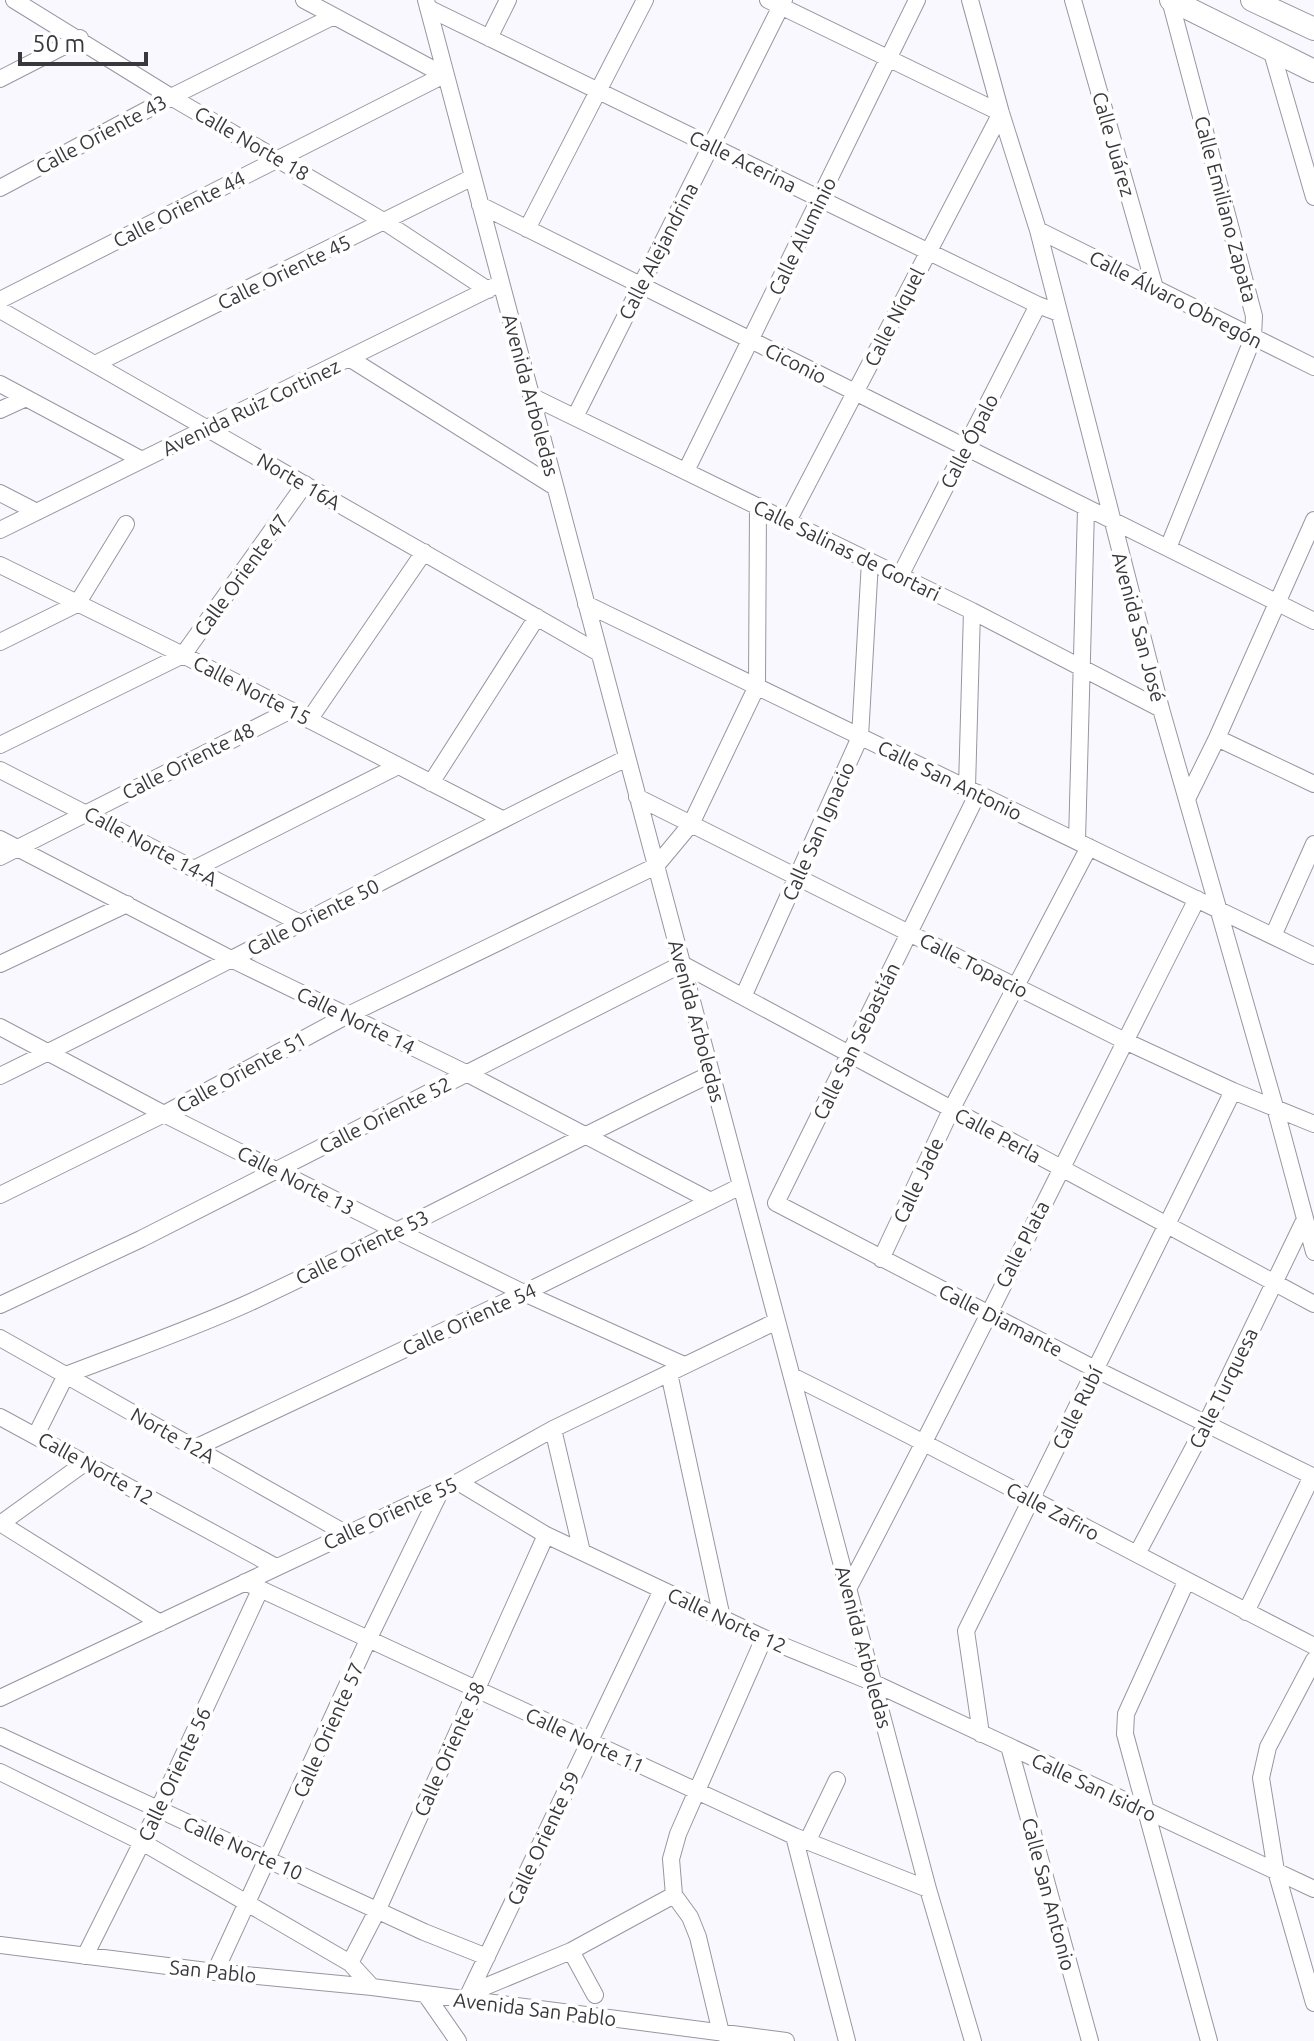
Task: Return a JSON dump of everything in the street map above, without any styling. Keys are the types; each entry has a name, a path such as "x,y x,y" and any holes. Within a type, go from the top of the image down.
{"main road":[{"path":"1170,0 1314,71"},
{"path":"1252,0 1314,29"}],"street":[{"name":"Calle Norte 18","path":"14,0 171,97 494,287"},
{"path":"304,0 444,75"},
{"path":"489,38 508,0"},
{"path":"527,229 645,0"},
{"name":"Calle Aluminio","path":"686,471 917,0"},
{"name":"Avenida San José","path":"970,0 1038,230 1161,709 1314,1252"},
{"name":"Calle Juárez","path":"1073,0 1155,288"},
{"name":"Calle Emiliano Zapata","path":"1168,548 1253,338 1254,316 1170,0"},
{"path":"778,2 889,60 1001,113"},
{"name":"Calle Alejandrina","path":"575,417 711,145 778,2"},
{"name":"Calle Acerina","path":"427,4 489,38 1059,313"},
{"name":"Avenida Arboledas","path":"427,4 480,205 494,287 531,396 928,1889 973,2041"},
{"name":"Calle Oriente 43","path":"0,188 171,97 332,17"},
{"path":"0,79 80,38"},
{"path":"1271,49 1314,197"},
{"name":"Calle Oriente 44","path":"0,300 444,75"},
{"name":"Calle Níquel","path":"788,521 1001,113"},
{"name":"Calle Oriente 45","path":"95,364 473,177"},
{"name":"Ciconio","path":"480,205 1314,621"},
{"name":"Calle Álvaro Obregón","path":"1038,230 1314,367"},
{"name":"Avenida Ruiz Cortinez","path":"0,530 494,287"},
{"name":"Calle Ópalo","path":"900,576 1038,305"},
{"name":"Norte 16A","path":"0,310 599,653"},
{"path":"349,358 555,487"},
{"path":"0,384 142,460"},
{"name":"Calle Salinas de Gortari","path":"531,396 972,611 1161,709"},
{"path":"0,410 26,398"},
{"name":"Calle Oriente 47","path":"0,745 183,655 305,484"},
{"path":"0,493 37,512"},
{"path":"656,866 691,824 757,686 758,506"},
{"name":"Calle Jade","path":"881,1259 1083,844 1081,670 1086,509"},
{"path":"1187,799 1314,520"},
{"path":"0,642 77,604 126,524"},
{"path":"309,720 424,552"},
{"name":"Calle San Ignacio","path":"743,997 860,737 870,561"},
{"name":"Calle Norte 15","path":"0,565 502,819"},
{"name":"Calle San Antonio","path":"586,604 1314,956"},
{"name":"Calle San Sebastián","path":"776,1203 910,932 973,790 972,611"},
{"path":"431,783 537,617"},
{"name":"Calle Oriente 48","path":"0,857 291,710"},
{"path":"1217,738 1314,784"},
{"name":"Calle Oriente 50","path":"0,1076 627,758"},
{"path":"194,869 398,766"},
{"name":"Calle Norte 14-A","path":"0,770 302,924"},
{"name":"Calle Topacio","path":"637,797 1125,1041 1314,1124"},
{"name":"Calle Norte 14","path":"0,839 231,959 466,1073 711,1201"},
{"path":"1273,936 1314,844"},
{"name":"Calle Oriente 51","path":"0,1195 164,1114 346,1016 656,866"},
{"name":"Calle Plata","path":"848,1589 1197,899"},
{"path":"0,964 127,904"},
{"name":"Calle Perla","path":"682,964 1314,1304"},
{"name":"Calle Oriente 52","path":"0,1305 141,1239 682,964"},
{"name":"Calle Norte 13","path":"0,1027 164,1114 676,1369"},
{"name":"Calle Oriente 53","path":"66,1375 250,1303 582,1135 711,1074"},
{"name":"Calle Rubí","path":"981,1734 966,1631 1233,1091"},
{"name":"Calle Oriente 54","path":"195,1448 524,1293 741,1186"},
{"path":"748,1211 776,1203"},
{"name":"Calle Diamante","path":"776,1203 1095,1369 1313,1476"},
{"name":"Calle Turquesa","path":"1137,1554 1207,1422 1305,1219"},
{"name":"Calle Oriente 55","path":"0,1698 160,1623 252,1586 276,1567 450,1485 553,1429 777,1321"},
{"name":"Norte 12A","path":"0,1338 345,1533"},
{"path":"676,1369 722,1618"},
{"path":"36,1435 66,1375"},
{"name":"Calle Zafiro","path":"792,1376 925,1442 1186,1582 1314,1646"},
{"name":"Calle Norte 12","path":"0,1417 276,1567"},
{"path":"553,1429 582,1552"},
{"path":"86,1462 0,1523 160,1623"},
{"path":"1246,1612 1313,1476"},
{"name":"Calle Norte 12","path":"450,1485 546,1535 764,1638 874,1683"},
{"name":"Calle Oriente 57","path":"215,1972 270,1859 368,1640 450,1485"},
{"name":"Calle Oriente 58","path":"350,1963 378,1909 546,1535"},
{"path":"1186,1582 1126,1714 1125,1734 1209,2041"},
{"name":"Calle Norte 11","path":"252,1586 801,1838 928,1889"},
{"name":"Calle Oriente 56","path":"85,1956 158,1810 252,1586"},
{"name":"Calle Oriente 59","path":"468,1997 662,1590"},
{"path":"721,2033 698,1937 690,1917 674,1895 671,1859 678,1834 764,1638"},
{"path":"1314,1660 1268,1747 1261,1778 1276,1871 1314,2003"},
{"name":"Calle San Isidro","path":"874,1683 1314,1889"},
{"name":"Calle Norte 10","path":"0,1736 424,1932 487,1957"},
{"name":"Calle San Antonio","path":"1009,1746 1090,2041"},
{"name":"Calle Norte 10","path":"0,1772 142,1842 350,1963 372,1987"},
{"path":"837,1780 801,1838 847,2041"},
{"path":"468,1997 571,1951 674,1895"},
{"name":"San Pablo","path":"0,1945 426,1995"},
{"path":"571,1951 595,1995"},
{"path":"426,1995 458,2041"},
{"name":"Avenida San Pablo","path":"426,1995 468,1997 786,2041"}]}
